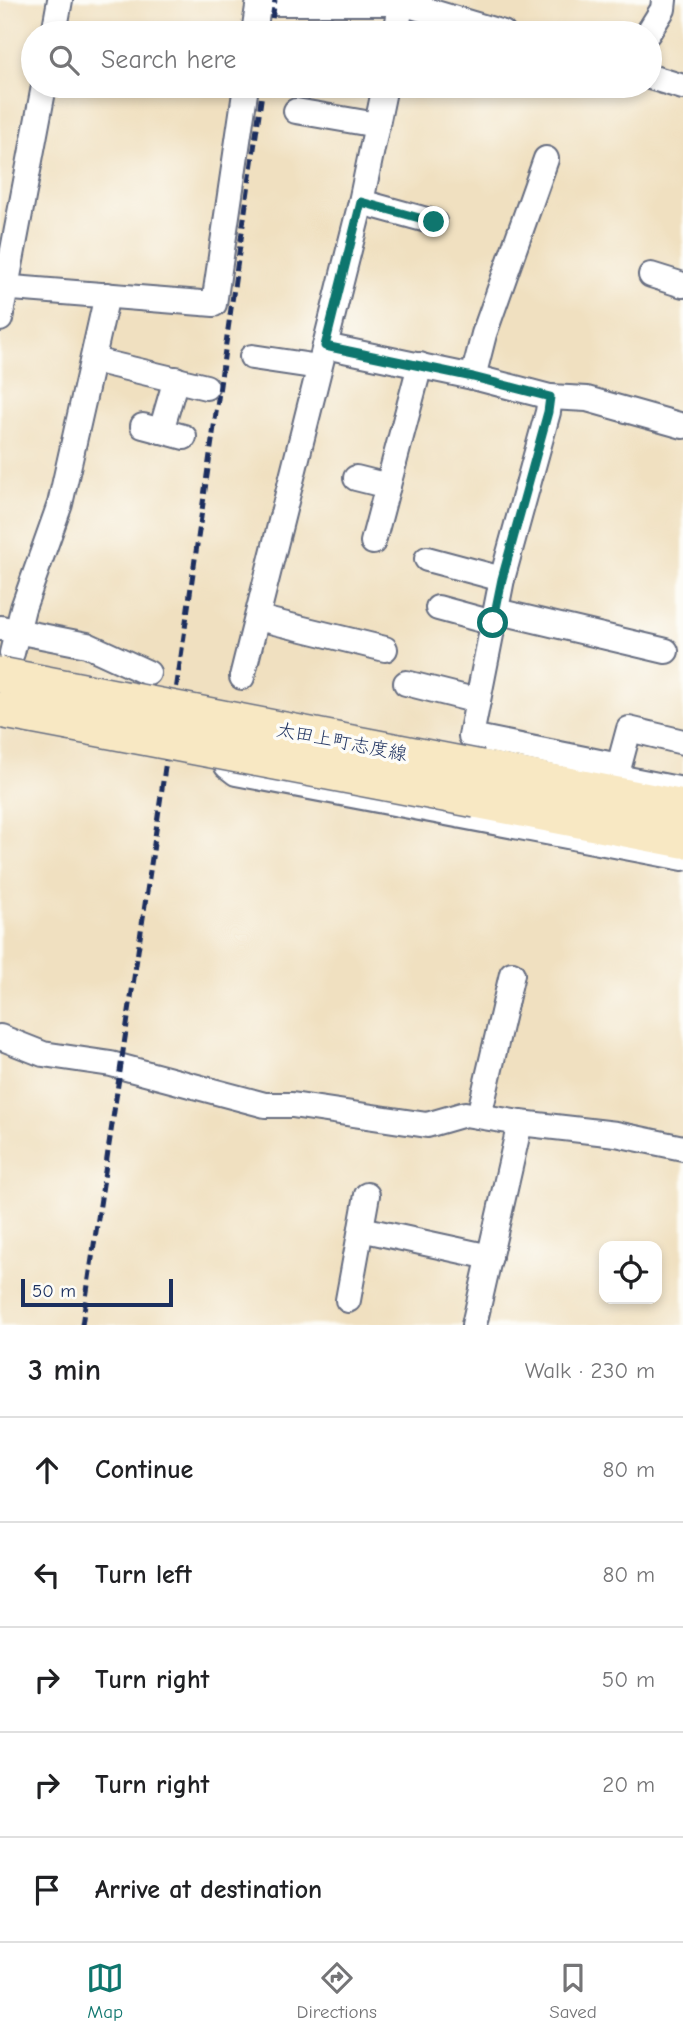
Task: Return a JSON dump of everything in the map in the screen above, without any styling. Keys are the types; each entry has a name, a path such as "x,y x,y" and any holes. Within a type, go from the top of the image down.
{"main road":[{"name":"太田上町志度線","path":"6,649 479,784 683,839"},
{"name":"太田上町志度線","path":"0,710 479,784 683,808"}],"street":[{"path":"56,21 60,0"},
{"path":"656,21 663,9 664,0"},
{"path":"256,21 259,1 402,2 464,21"},
{"path":"398,21 402,2"},
{"path":"662,81 683,87"},
{"path":"0,319 3,287 42,98"},
{"path":"3,287 214,304 244,98"},
{"path":"242,677 361,202 383,98"},
{"path":"296,111 377,125"},
{"path":"473,377 484,334 546,159"},
{"path":"361,202 434,222"},
{"path":"651,275 683,285"},
{"path":"6,649 60,504 107,295"},
{"path":"252,357 322,356 420,365 550,397 587,399 683,425"},
{"path":"93,360 206,387"},
{"path":"373,542 420,365"},
{"path":"163,431 176,379"},
{"path":"550,397 502,579 471,736 619,766 629,729 683,743"},
{"path":"356,478 388,486"},
{"path":"427,559 502,579"},
{"path":"438,608 666,651"},
{"path":"258,618 385,649"},
{"path":"6,649 87,645 148,673"},
{"path":"0,725 102,747 119,740 130,694 110,680 6,649"},
{"path":"406,683 478,701"},
{"path":"683,790 235,703 227,766 236,774 683,858"},
{"path":"479,1116 512,974"},
{"path":"0,1037 43,1054 111,1064 265,1105 292,1105 427,1125 465,1114 520,1124 616,1134 683,1149"},
{"path":"474,1325 520,1124"},
{"path":"348,1300 367,1195"},
{"path":"361,1229 490,1257"}],"railway":[{"path":"272,21 275,0"},
{"path":"82,1325 261,98"}],"route":[{"path":"434,222 361,202 325,346 473,377 550,397 493,623"}]}
